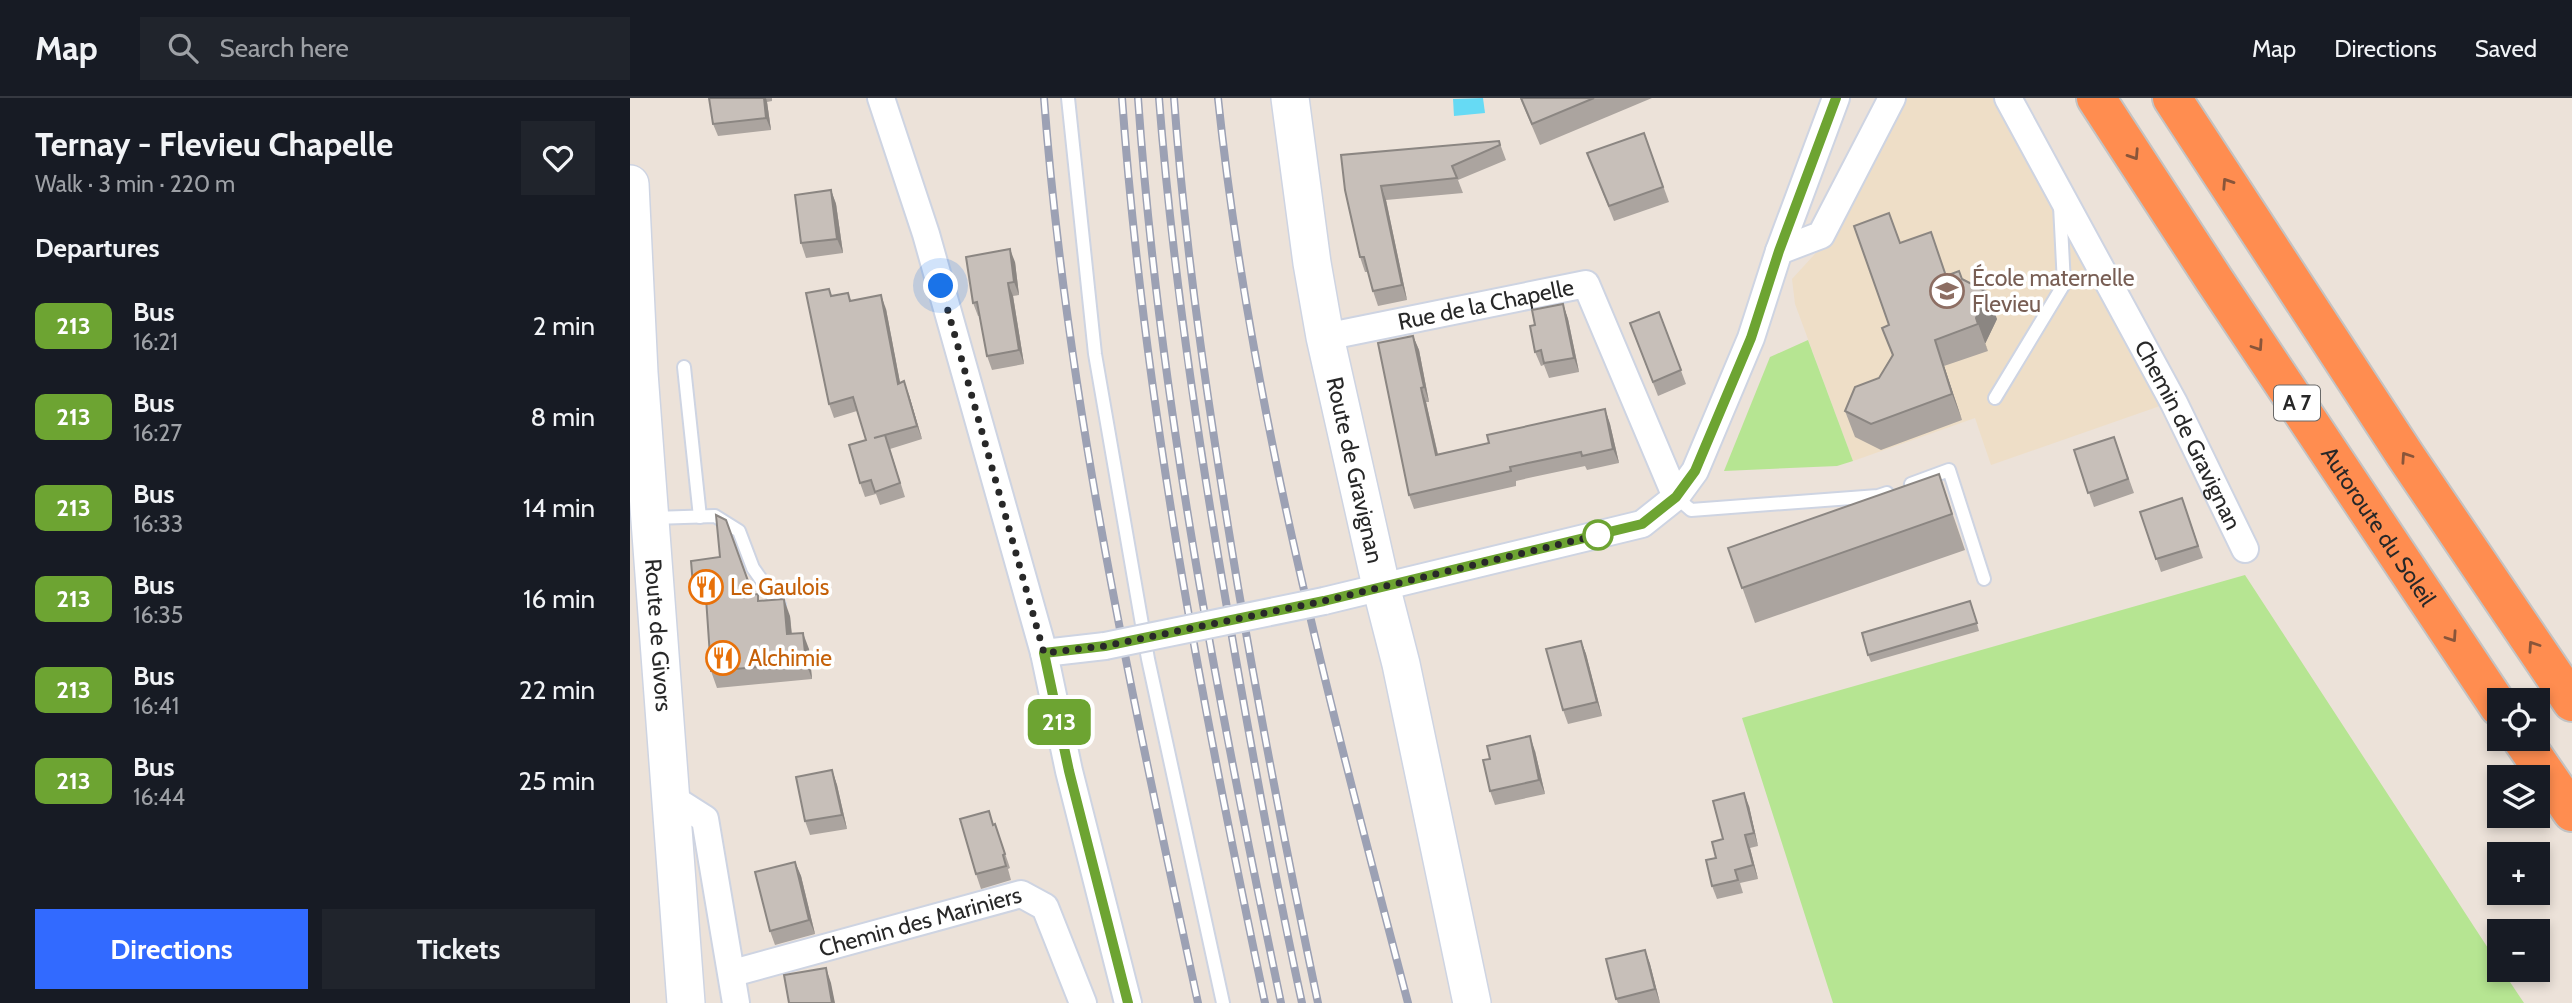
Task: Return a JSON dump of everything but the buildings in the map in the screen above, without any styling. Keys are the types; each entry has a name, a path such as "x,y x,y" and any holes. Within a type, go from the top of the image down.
{"highway":[{"name":"Autoroute du Soleil","path":"2096,98 2487,689"},
{"name":"A 7","path":"2172,98 2405,456 2572,702"},
{"path":"2530,751 2572,812"}],"street":[{"path":"881,98 926,234 1044,653 1069,771 1128,1003"},
{"name":"Route de Gravignan","path":"1290,98 1312,263 1325,337 1401,664 1472,1003"},
{"path":"1044,653 1105,646 1324,601 1642,524 1676,497 1695,471 1751,338 1779,251 1836,98"},
{"path":"1779,251 1821,235 1892,98"},
{"name":"Chemin de Gravignan","path":"2008,98 2174,403 2245,549"},
{"name":"Route de Givors","path":"630,184 639,373 673,798 686,1003"},
{"name":"Rue de la Chapelle","path":"1325,337 1586,284 1676,497"},
{"path":"673,798 705,819 736,1003"},
{"name":"Chemin des Mariniers","path":"733,973 1021,894 1045,907 1083,1003"}],"lane":[{"path":"1068,98 1099,381 1148,659 1223,1003"},
{"path":"1995,398 2064,284 2059,211 2062,199"},
{"path":"684,366 700,517"},
{"path":"1676,497 1691,510 1878,496 1949,470 1984,579"},
{"path":"649,518 715,516 738,531 753,568 779,605"}],"shaded area":[{"name":"École maternelle Flevieu","path":"1902,98 1996,98 2059,211 2160,406 1991,465 1975,418 1853,461 1795,304 1792,279 1835,232"}],"green space":[{"path":"1808,340 1853,461 1837,466 1724,471 1770,357"},
{"path":"2245,575 2487,947 2487,982 2510,982 2524,1003 1833,1003 1742,718"}],"water":[{"path":"1483,98 1485,113 1454,116 1453,99"}],"railway":[{"path":"1044,98 1055,212 1086,440 1127,666 1198,1003"},
{"path":"1122,98 1145,326 1178,553 1219,779 1265,1003"},
{"path":"1138,98 1160,325 1194,553 1235,779 1281,1003"},
{"path":"1159,98 1178,288 1205,477 1253,753 1302,1003"},
{"path":"1174,98 1192,282 1218,465 1257,691 1318,1003"},
{"path":"1218,98 1232,213 1272,441 1322,667 1408,1003"}],"bus line":[{"name":"213","path":"1128,1003 1069,771 1044,653 1105,646 1324,601 1642,524 1676,497 1695,471 1751,338 1779,251 1836,98"}],"place":[{"name":"École maternelle Flevieu","path":"1947,291"},
{"name":"Le Gaulois","path":"706,587"},
{"name":"Alchimie","path":"723,658"}],"route":[{"path":"941,286 1044,653 1105,646 1324,601 1598,535"}]}
